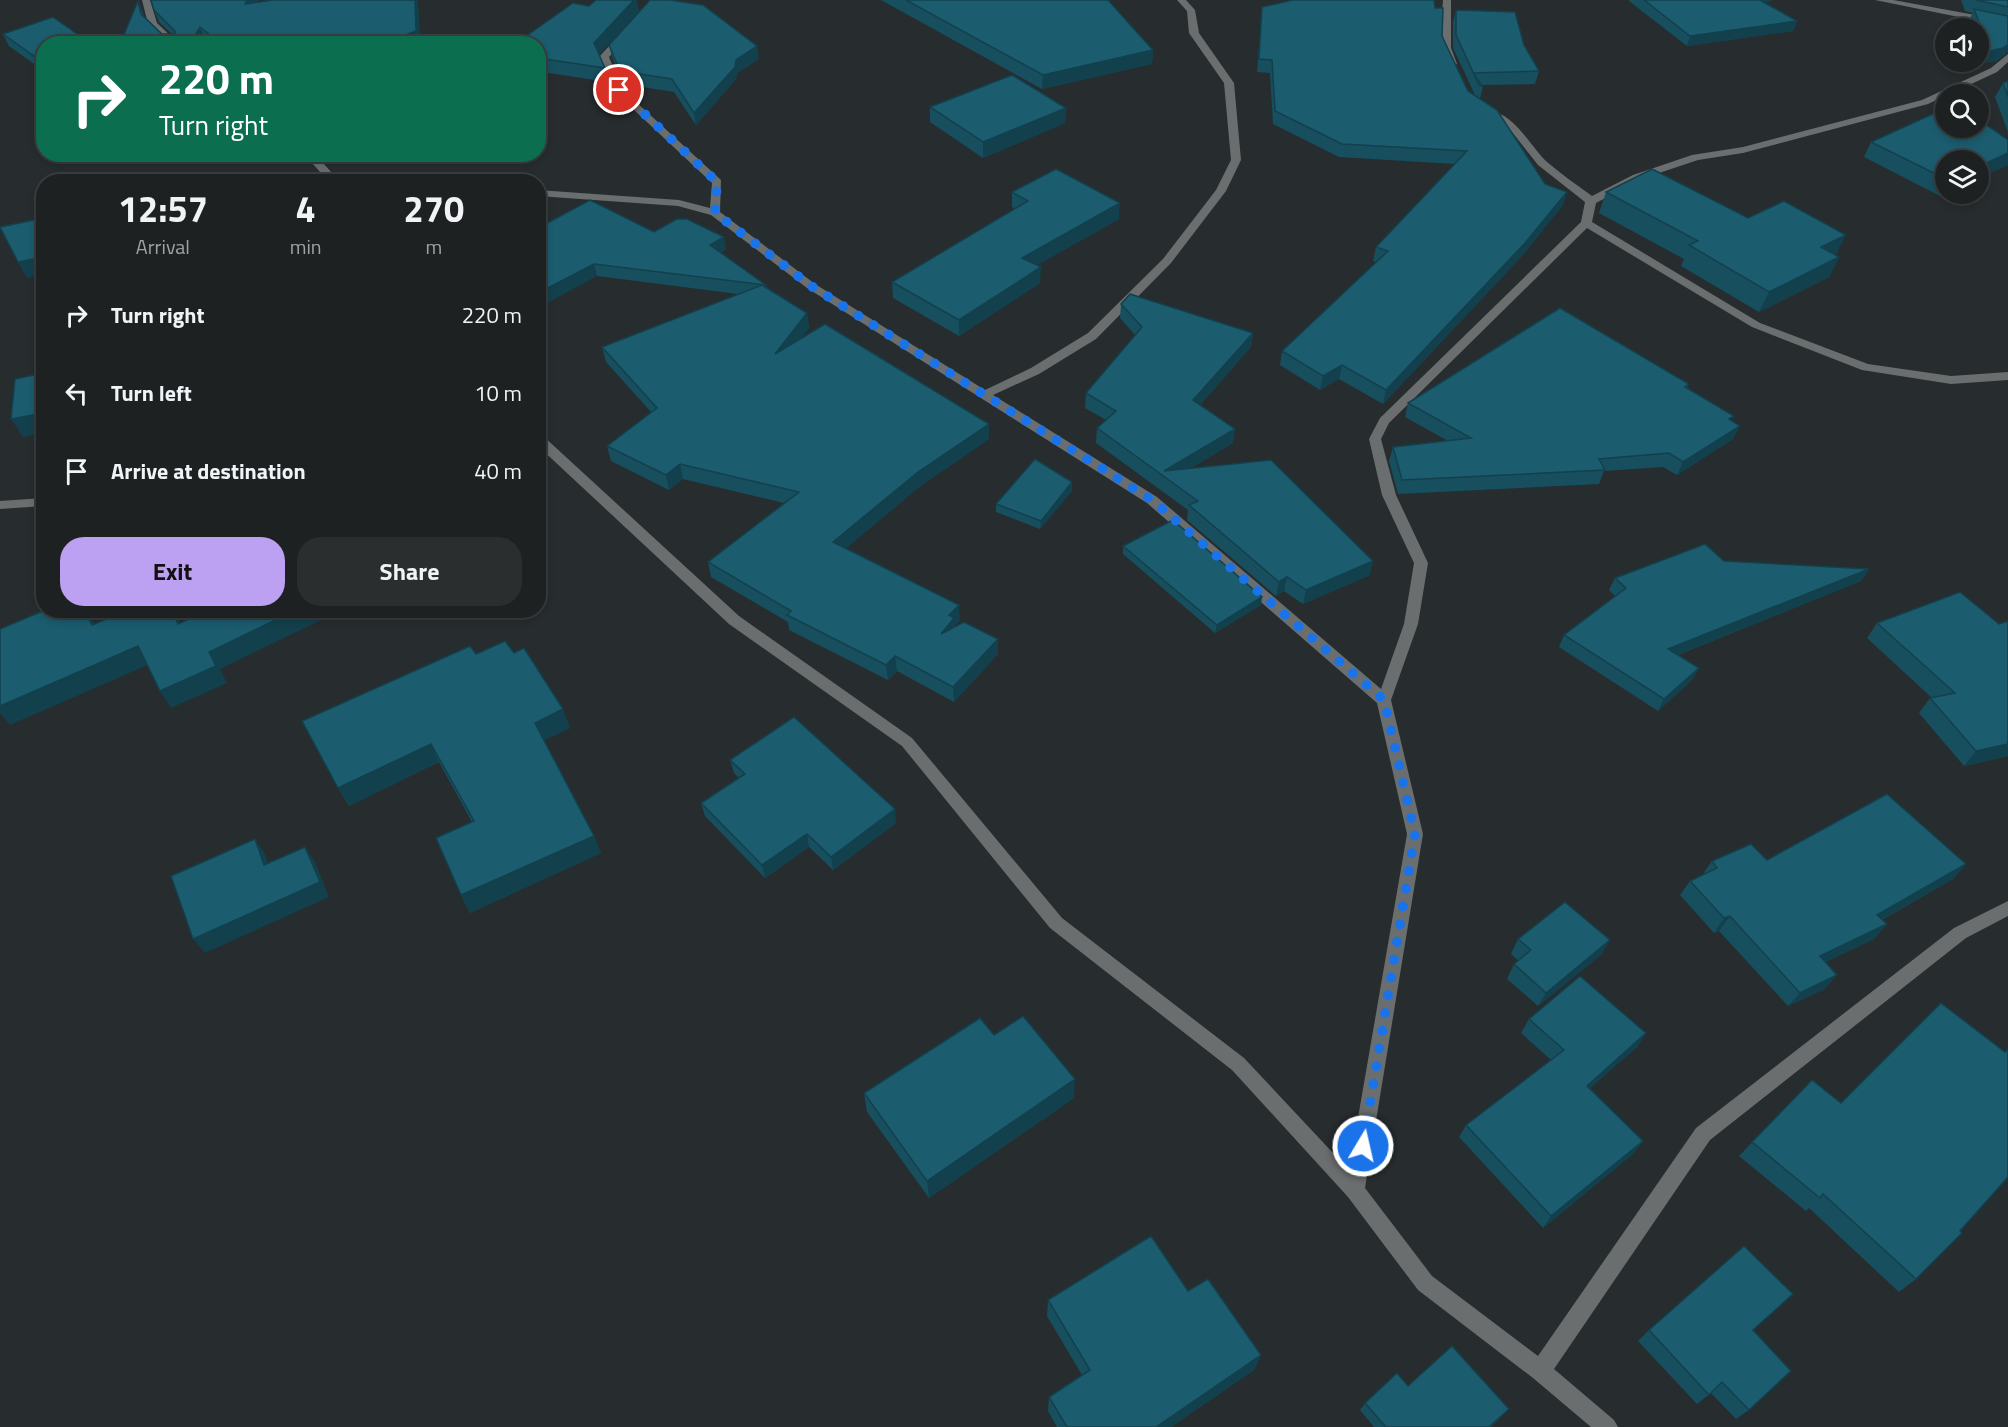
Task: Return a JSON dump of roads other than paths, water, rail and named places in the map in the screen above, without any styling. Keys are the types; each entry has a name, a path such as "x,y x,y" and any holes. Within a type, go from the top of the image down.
{"street":[{"path":"146,0 153,24 166,36"},
{"path":"983,394 1035,371 1092,336 1167,261 1221,191 1236,160 1229,83 1194,33 1191,10 1181,0"},
{"path":"1447,0 1446,48 1458,78"},
{"path":"1879,0 2008,24"},
{"path":"634,25 604,57 619,90 717,182 715,213"},
{"path":"1355,1190 1415,834 1384,700 1411,624 1421,563 1389,495 1375,439 1384,421 1586,223 1591,201 1637,177 1696,157 1743,150 1925,102 1994,70 2008,57"},
{"path":"1479,107 1516,130 1542,163 1591,201"},
{"path":"316,162 328,174"},
{"path":"546,194 679,204 715,213 811,286 1152,500 1384,700"},
{"path":"1586,223 1756,325 1866,367 1951,380 2008,376"},
{"path":"546,445 734,620 907,742 1056,923 1238,1064 1355,1190 1425,1282 1540,1371 1607,1427"},
{"path":"0,504 36,502"},
{"path":"1540,1371 1703,1134 1960,933 2008,908"}]}
